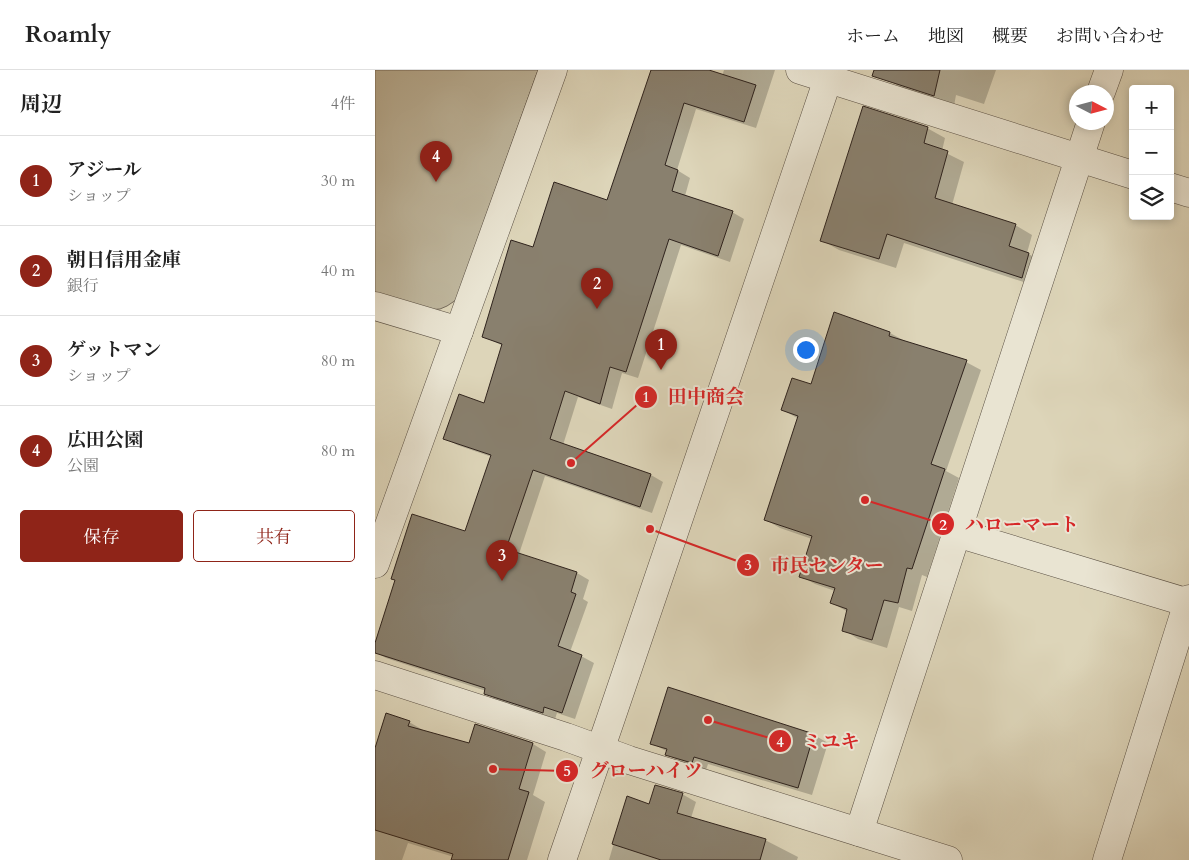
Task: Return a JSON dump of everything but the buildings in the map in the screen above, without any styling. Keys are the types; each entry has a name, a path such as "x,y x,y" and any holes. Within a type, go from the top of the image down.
{"street":[{"path":"375,564 553,70"},
{"path":"800,70 830,75 1129,174"},
{"path":"1104,85 1109,70"},
{"path":"562,860 830,75"},
{"path":"859,832 1089,130"},
{"path":"1174,188 1189,193"},
{"path":"375,306 459,331"},
{"path":"957,533 1189,602 1107,860"},
{"path":"375,675 566,737 629,760 948,860"}],"shaded area":[{"path":"375,70 538,70 456,300 440,309 426,310 375,294"}],"place":[{"name":"広田公園","path":"436,182"},
{"name":"朝日信用金庫","path":"597,309"},
{"name":"アジール","path":"661,370"},
{"name":"田中商会","path":"571,463"},
{"name":"ハローマート","path":"865,500"},
{"name":"市民センター","path":"650,529"},
{"name":"ゲットマン","path":"502,581"},
{"name":"ミユキ","path":"708,720"},
{"name":"グローハイツ","path":"493,769"}]}
